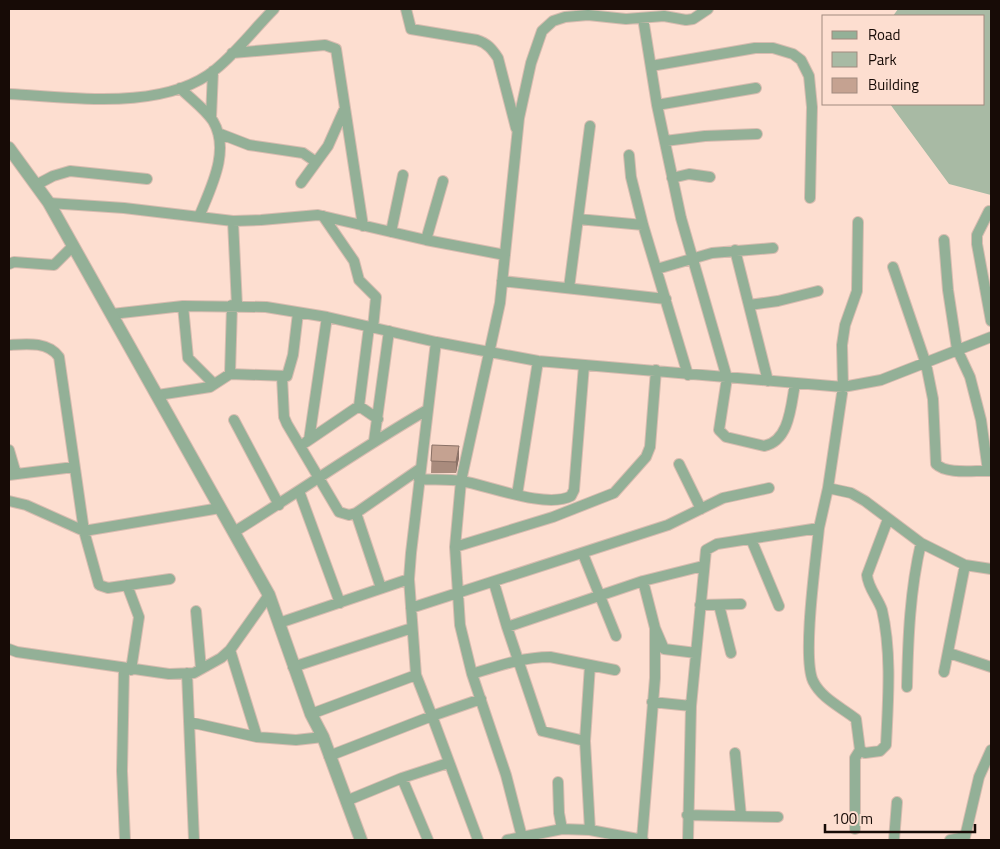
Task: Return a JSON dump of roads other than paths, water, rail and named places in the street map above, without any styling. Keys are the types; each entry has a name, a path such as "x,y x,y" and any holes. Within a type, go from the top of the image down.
{"street":[{"path":"9,94 115,98 151,95 180,88 213,71 274,9"},
{"path":"406,9 411,29 476,40 485,43 493,49 498,58 518,134"},
{"path":"522,836 506,775 472,674 460,626 455,547 461,481 502,281 518,134 531,63 542,31 547,25 565,17 588,15 626,19 664,16 686,20 708,9"},
{"path":"644,18 657,105 672,178 692,258 727,378 719,430 726,437 764,446 768,445 784,432 795,384"},
{"path":"232,52 284,47 331,46 336,49 363,226"},
{"path":"651,66 755,48 773,48 793,54 801,60 809,76 812,108 810,198"},
{"path":"210,118 213,71"},
{"path":"180,88 210,118 218,134 220,159 199,217"},
{"path":"657,105 756,88"},
{"path":"301,182 328,146 345,107"},
{"path":"569,288 590,126"},
{"path":"218,134 249,145 303,153 316,162"},
{"path":"665,141 704,136 757,134"},
{"path":"9,148 49,203 269,595 293,667 311,714 323,737 361,840"},
{"path":"630,155 631,176 688,375"},
{"path":"36,185 52,176 70,171 147,179"},
{"path":"672,178 689,174 710,177"},
{"path":"390,232 402,175"},
{"path":"426,240 443,181"},
{"path":"49,203 124,208 233,220 262,220 310,214 426,240 505,255"},
{"path":"989,211 977,235 977,244 991,321"},
{"path":"305,443 359,406 376,297 359,280 354,261 323,216"},
{"path":"578,219 644,224"},
{"path":"230,374 234,306 233,220"},
{"path":"855,829 855,758 860,750 856,719 822,695 813,681 809,667 819,528 828,488 843,387 842,345 845,325 857,292 858,222"},
{"path":"893,267 926,364 933,399 936,464 942,468 952,470 990,471 981,420 970,377 956,349 944,240"},
{"path":"9,264 14,262 54,265 72,247"},
{"path":"657,269 692,258 735,250 773,248"},
{"path":"735,250 768,381"},
{"path":"502,281 666,299"},
{"path":"749,305 778,301 818,291"},
{"path":"112,314 184,306 266,307 327,317 488,353 538,361 843,387 881,380 926,364 956,349 991,337"},
{"path":"184,306 188,358 214,384"},
{"path":"158,395 214,384 230,374 287,376 293,355 298,313"},
{"path":"305,443 327,317"},
{"path":"374,441 389,331"},
{"path":"436,342 409,579 412,628 416,675 478,840"},
{"path":"9,345 31,344 47,347 55,351 59,356 84,530 99,585 108,588 170,580"},
{"path":"517,495 538,361"},
{"path":"419,479 461,481 517,495 564,500 571,496 574,490 584,365"},
{"path":"455,547 553,517 614,493 646,457 650,447 656,370"},
{"path":"282,376 284,417 305,443 319,479 339,512 349,515 356,513 421,468"},
{"path":"359,406 378,419"},
{"path":"234,532 319,479 374,441 428,410"},
{"path":"234,420 279,505"},
{"path":"9,450 12,475 74,467"},
{"path":"679,464 701,509"},
{"path":"411,608 458,595 668,525 723,498 768,488"},
{"path":"828,488 851,493 865,501 921,543 965,565 991,569"},
{"path":"299,491 340,603"},
{"path":"9,501 26,505 84,530 220,508"},
{"path":"356,513 381,588"},
{"path":"860,750 865,753 880,752 886,745 886,652 881,610 867,581 867,575 888,519"},
{"path":"688,840 687,815 691,706 706,550 709,547 819,528"},
{"path":"752,539 779,606"},
{"path":"907,687 910,610 915,570 921,543"},
{"path":"583,554 616,636"},
{"path":"944,672 965,565"},
{"path":"507,627 643,581 703,566"},
{"path":"279,623 409,579"},
{"path":"643,581 655,628 664,649 696,653"},
{"path":"494,583 542,731 585,742"},
{"path":"125,840 122,771 128,669 139,617 127,585"},
{"path":"11,651 128,669 170,674 187,673 201,669 230,650 269,595"},
{"path":"700,606 741,604"},
{"path":"719,605 731,653"},
{"path":"196,611 201,669"},
{"path":"293,667 412,628"},
{"path":"507,840 562,829 590,830 642,840 655,678 655,628"},
{"path":"230,650 257,737"},
{"path":"949,653 991,665"},
{"path":"472,674 518,660 550,657 615,670"},
{"path":"590,665 585,742 590,830"},
{"path":"187,673 194,840"},
{"path":"311,714 416,675"},
{"path":"329,756 481,699"},
{"path":"652,702 691,706"},
{"path":"189,722 257,737 296,740 323,737"},
{"path":"950,840 965,837 979,777 991,750"},
{"path":"735,753 740,816"},
{"path":"346,801 402,778 448,763"},
{"path":"402,778 428,840"},
{"path":"558,782 559,813 562,829"},
{"path":"894,840 897,802"},
{"path":"687,815 778,817"}]}
